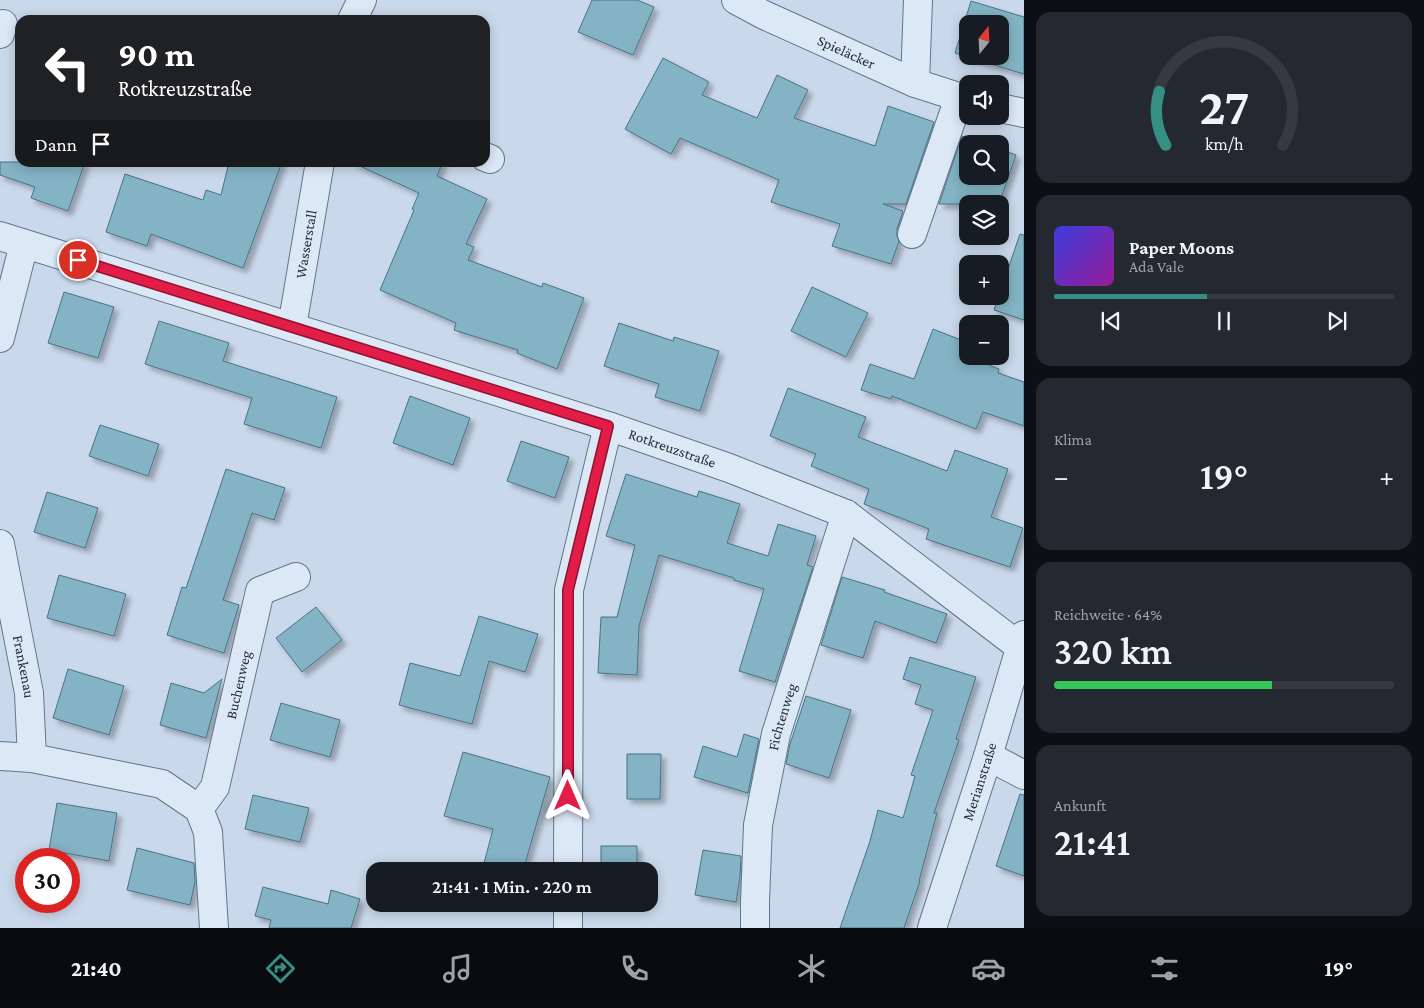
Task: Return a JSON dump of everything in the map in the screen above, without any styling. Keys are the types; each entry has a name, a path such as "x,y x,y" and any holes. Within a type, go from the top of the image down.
{"street":[{"path":"354,15 362,0"},
{"name":"Spieläcker","path":"736,0 764,15 915,83 959,98"},
{"path":"915,83 918,0"},
{"name":"Spieläcker","path":"912,234 959,110"},
{"path":"1009,110 1024,113"},
{"name":"Wasserstall","path":"292,327 319,167"},
{"path":"0,338 12,240"},
{"name":"Rotkreuzstraße","path":"12,240 608,426 729,468 846,514 1022,641"},
{"path":"568,862 568,590 608,426"},
{"name":"Fichtenweg","path":"755,928 758,825 776,734 846,514"},
{"name":"Frankenau","path":"0,544 29,693 32,758"},
{"name":"Buchenweg","path":"199,810 215,787 260,592 296,577"},
{"name":"Merianstraße","path":"932,928 988,756 1022,641"},
{"path":"0,756 32,758 162,784 199,810 208,832 214,928"},
{"path":"988,756 1024,775"},
{"path":"568,912 568,928"}],"building":[{"path":"592,0 637,0 654,7 633,55 578,32"},
{"path":"971,1 1024,17 1024,74 994,65 1009,65 1009,15 967,15"},
{"path":"959,40 959,54 955,53"},
{"path":"663,58 709,82 702,95 757,118 777,75 808,90 794,118 875,146 888,106 934,122 906,204 883,204 903,211 897,229 899,241 891,264 832,246 840,224 771,202 779,180 680,138 671,154 625,129"},
{"path":"959,145 959,185 1006,185 1002,195 959,195 959,204 939,204"},
{"path":"1009,152 1016,155 1009,175"},
{"path":"0,162 15,162 15,167 83,167 68,211 31,198 35,187 0,175"},
{"path":"228,167 280,167 243,268 151,234 147,246 106,232 125,174 203,200 206,190 221,195"},
{"path":"362,167 441,167 437,176 487,199 466,244 474,247 468,260 542,287 543,283 584,298 557,369 517,353 518,350 454,330 456,323 380,290 414,210 412,209 419,193"},
{"path":"1020,234 1024,235 1024,320 994,310 996,305 1009,305 1009,266"},
{"path":"812,287 868,313 846,357 791,331"},
{"path":"64,292 114,307 98,358 48,343"},
{"path":"159,321 229,343 223,361 337,397 321,448 244,424 252,398 145,364"},
{"path":"619,323 673,341 674,337 719,351 700,411 655,397 659,384 604,366"},
{"path":"933,329 959,339 959,365 989,365 999,369 998,373 1024,382 1024,426 983,412 976,429 892,396 891,399 861,390 870,364 914,379"},
{"path":"788,388 866,417 858,437 947,471 955,450 1008,469 991,517 1023,528 1010,567 926,539 929,529 864,504 869,489 811,466 816,454 770,436"},
{"path":"410,396 470,418 453,465 393,443"},
{"path":"100,425 159,444 148,476 89,456"},
{"path":"521,441 569,457 555,498 507,481"},
{"path":"226,469 285,488 274,520 252,513 223,600 239,605 224,653 167,635 182,587 186,588"},
{"path":"626,474 697,497 699,491 740,504 727,543 768,556 778,524 816,536 807,565 813,567 775,682 739,671 764,589 659,555 639,626 637,675 598,673 601,617 617,617 635,545 606,536"},
{"path":"47,492 98,508 85,548 34,532"},
{"path":"59,575 126,594 114,636 47,618"},
{"path":"842,577 885,590 884,592 947,614 936,643 875,621 863,658 821,645"},
{"path":"316,607 342,640 302,672 276,638"},
{"path":"479,616 538,634 525,672 489,661 472,724 399,705 410,663 460,676"},
{"path":"910,657 976,677 956,739 959,740 934,813 937,813 920,881 904,928 840,928 870,841 878,810 903,818 915,776 911,775 933,710 915,704 921,685 903,679"},
{"path":"68,669 124,686 109,735 53,718"},
{"path":"222,679 206,738 160,725 171,683 204,693"},
{"path":"806,696 851,710 829,778 786,764 790,744"},
{"path":"281,703 340,720 330,757 270,740"},
{"path":"744,734 759,739 748,793 694,777 703,746 737,757"},
{"path":"463,752 550,777 526,862 484,862 493,829 444,816"},
{"path":"627,754 661,754 660,799 627,799"},
{"path":"1020,794 1024,795 1024,876 996,866"},
{"path":"253,795 309,808 300,842 245,829"},
{"path":"57,803 117,813 109,861 80,856 80,848 49,848"},
{"path":"601,846 637,846 637,862 601,862"},
{"path":"137,848 194,863 195,882 190,905 127,890"},
{"path":"703,850 741,856 736,902 695,895"},
{"path":"263,887 328,904 331,890 360,899 351,928 269,928 271,920 255,916"}],"route":[{"path":"78,260 608,426 568,590 568,796"}]}
